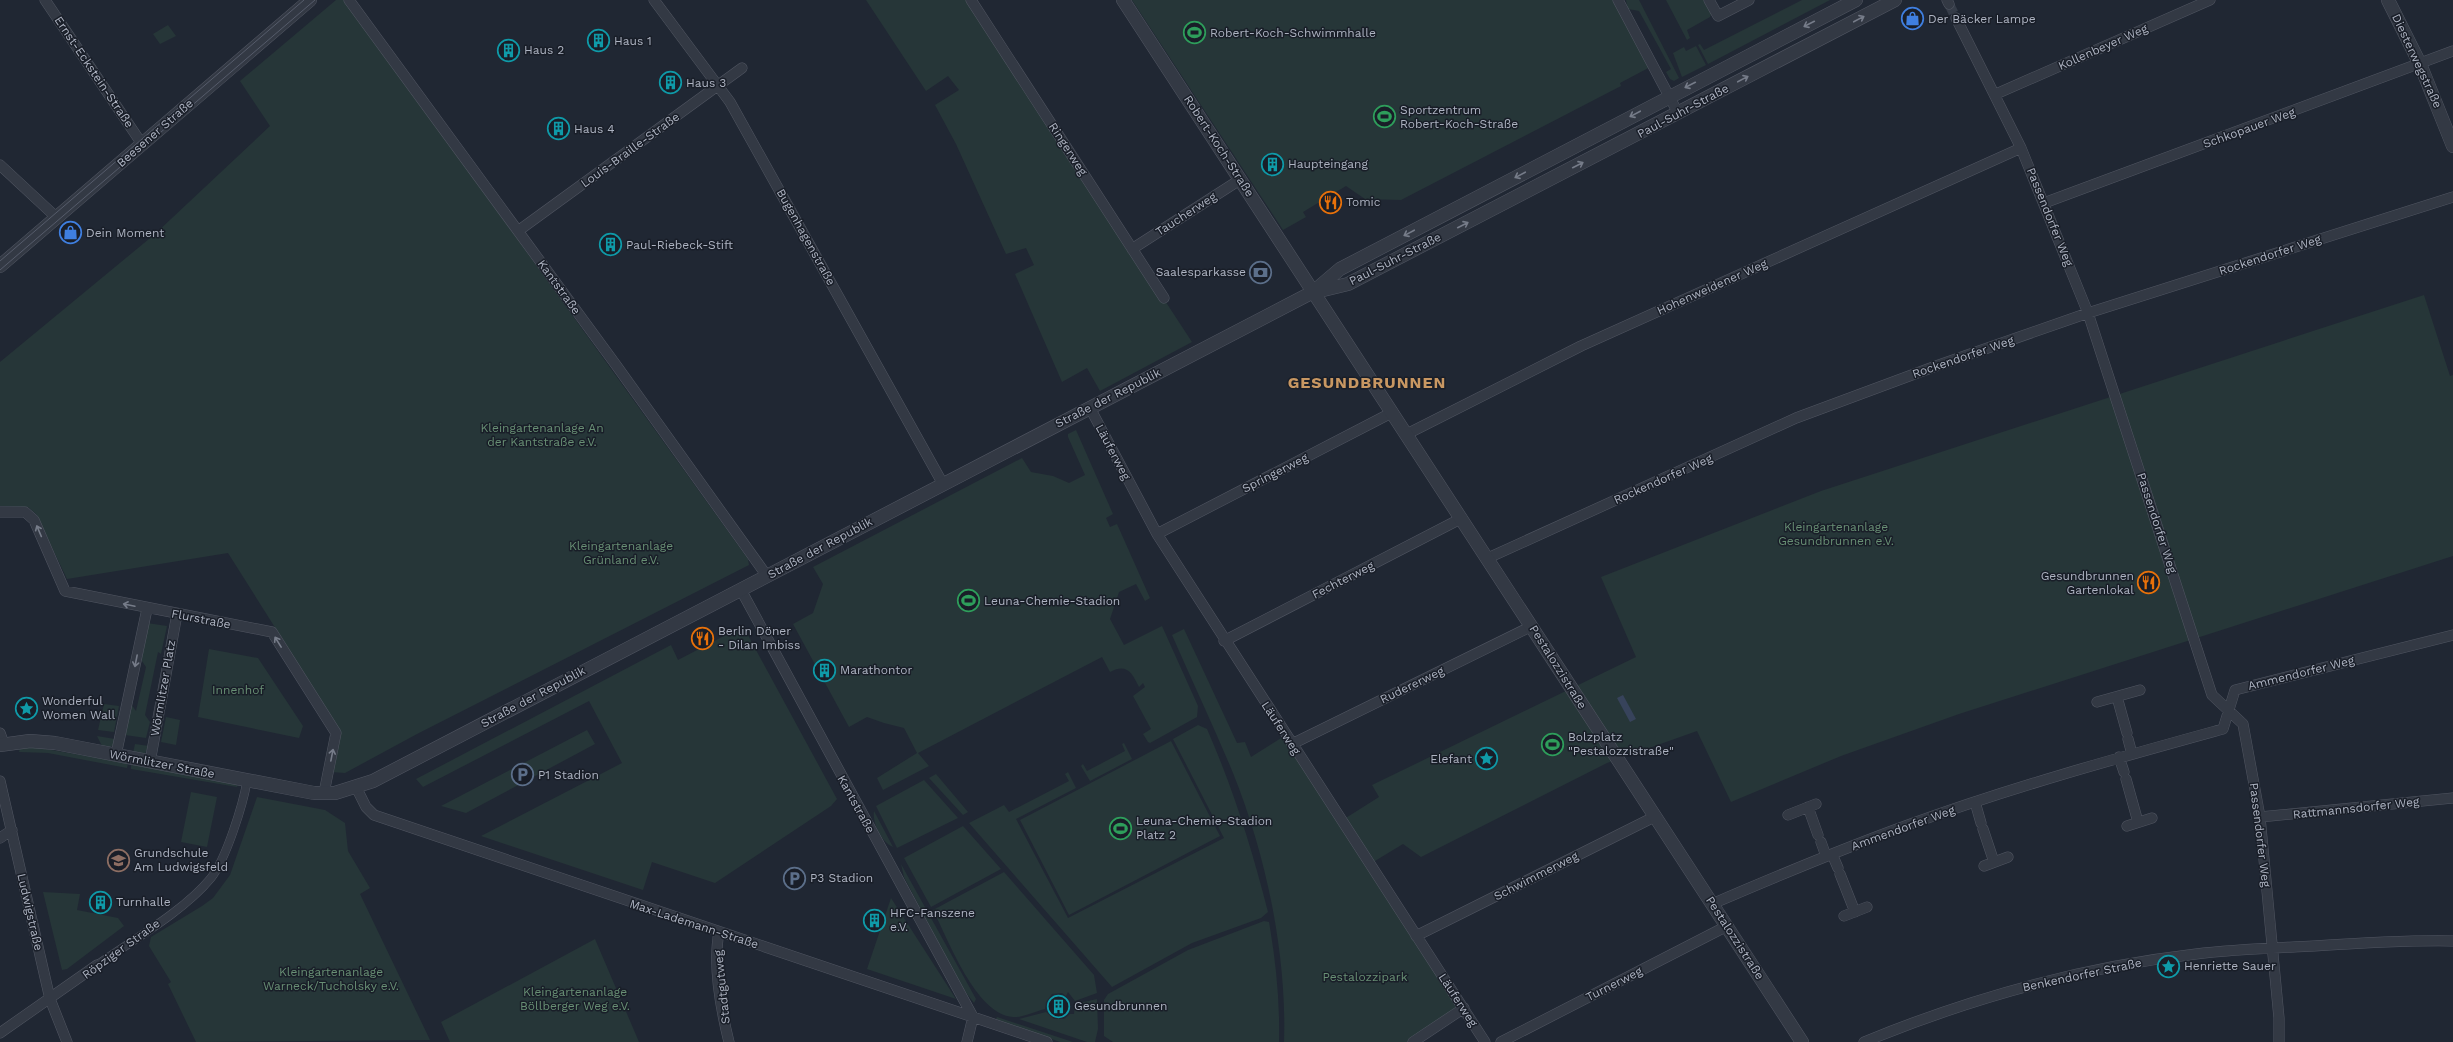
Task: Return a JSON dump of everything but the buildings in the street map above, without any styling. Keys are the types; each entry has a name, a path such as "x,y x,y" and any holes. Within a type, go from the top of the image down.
{"street":[{"name":"Ernst-Eckstein-Straße","path":"45,0 142,144"},
{"name":"Beesener Straße","path":"0,266 310,0"},
{"name":"Kantstraße","path":"349,0 767,576"},
{"name":"Bugenhagenstraße","path":"654,0 718,86 737,115 943,484"},
{"name":"Ringerweg","path":"971,0 1164,298"},
{"name":"Robert-Koch-Straße","path":"1123,0 1241,179 1313,292"},
{"path":"1618,0 1678,113"},
{"path":"1709,0 1718,16 1749,0"},
{"name":"Paul-Suhr-Straße","path":"1313,292 1340,269 1669,96 1856,0"},
{"name":"Paul-Suhr-Straße","path":"1313,292 1348,284 1895,0"},
{"name":"Kollenbeyer Weg","path":"1996,94 2210,0"},
{"name":"Diesterwegstraße","path":"2388,0 2420,64 2453,146"},
{"name":"Passendorfer Weg","path":"1956,18 1996,94 2021,148 2088,313 2212,695 2243,724 2260,817 2273,948 2279,1042"},
{"name":"Schkopauer Weg","path":"2044,203 2453,51"},
{"name":"Louis-Braille-Straße","path":"518,232 742,68"},
{"name":"Hohenweidener Weg","path":"1407,434 1581,346 2021,148"},
{"path":"0,165 56,217"},
{"name":"Taucherweg","path":"1132,249 1241,179"},
{"name":"Rockendorfer Weg","path":"1488,558 1796,418 1936,366 2088,313 2453,197"},
{"name":"Straße der Republik","path":"324,793 356,787 379,778 1313,292"},
{"name":"Pestalozzistraße","path":"1313,292 1393,412 1802,1042"},
{"name":"Läuferweg","path":"1090,408 1157,534 1224,641 1485,1042"},
{"name":"Springerweg","path":"1157,534 1393,412"},
{"name":"Flurstraße","path":"0,512 25,512 34,520 65,591 147,609 272,632 336,733 324,793"},
{"name":"Fechterweg","path":"1224,641 1462,518"},
{"name":"Kantstraße","path":"741,590 973,1017"},
{"path":"116,755 147,609"},
{"name":"Wörmlitzer Platz","path":"150,762 177,614"},
{"name":"Rudererweg","path":"1292,744 1532,626"},
{"name":"Ammendorfer Weg","path":"1712,904 1829,855 1975,802 2132,754 2224,729 2228,710 2235,690 2453,635"},
{"path":"2097,702 2140,690"},
{"path":"2117,697 2132,754"},
{"name":"Wörmlitzer Straße","path":"1,741 46,742 246,781 324,793"},
{"path":"2120,758 2138,822"},
{"name":"Ludwigstraße","path":"0,781 50,999 67,1042"},
{"name":"Röpziger Straße","path":"0,1033 196,895 212,876 224,854 243,798 246,781"},
{"name":"Max-Lademann-Straße","path":"356,787 366,807 374,816 1047,1042"},
{"name":"Rattmannsdorfer Weg","path":"2260,817 2453,798"},
{"path":"1975,802 1994,862"},
{"path":"1788,815 1812,806 1819,839 1839,871 1855,912"},
{"name":"Schwimmerweg","path":"1416,936 1656,816"},
{"path":"2127,826 2152,818"},
{"path":"0,838 12,830"},
{"path":"1984,866 2008,857"},
{"path":"1844,916 1867,907"},
{"name":"Turnerweg","path":"1501,1042 1727,926"},
{"name":"Stadtgutweg","path":"719,932 718,958 721,999 729,1042"},
{"name":"Benkendorfer Straße","path":"1864,1042 1959,1005 2062,977 2196,954 2273,948 2453,941"},
{"path":"1413,1042 1464,1008"},
{"path":"966,1042 973,1017"}],"green space":[{"path":"336,0 345,0 748,559 749,565 417,734 345,773 331,772 341,732 228,553 67,579 36,514 28,507 0,506 0,362 155,234 270,126 240,81"},
{"path":"866,0 968,0 1192,342 1100,391 1087,368 1062,382 1015,274 1034,265 1026,248 1006,254 956,144 935,105 959,90 948,76 926,91"},
{"name":"Sportzentrum Robert-Koch-Straße","path":"1132,0 1618,0 1654,65 1620,83 1621,86 1401,200 1365,199 1346,186 1303,212 1306,217 1283,230"},
{"path":"1626,0 1639,0 1679,78 1674,81 1670,79 1666,72 1671,69 1639,11 1628,9"},
{"path":"1666,0 1706,0 1712,11 1710,17 1687,30 1690,38 1687,40"},
{"path":"1802,0 1830,0 1708,64 1698,45 1700,44 1704,50"},
{"path":"168,25 176,36 160,44 153,34"},
{"path":"1696,46 1706,65 1682,77 1673,53 1684,47 1686,51"},
{"path":"2424,295 2450,376 2453,375 2453,556 1959,714 1841,756 1731,802 1697,731 1607,763 1421,857 1403,844 1370,864 1464,1008 1413,1042 1284,1042 1282,974 1278,940 1272,905 1255,837 1245,804 1233,773 1172,635 1184,629 1237,743 1245,742 1251,757 1286,735 1341,821 1379,797 1372,785 1636,657 1601,577 1821,491"},
{"name":"Leuna-Chemie-Stadion","path":"1076,430 1113,514 1106,518 1110,527 1117,524 1150,598 1145,601 1136,584 1119,592 1110,619 1124,645 1162,626 1198,706 1197,717 1150,743 1148,742 1143,734 1151,729 1133,696 1145,687 1143,683 1139,687 1134,677 1125,669 1116,669 1110,672 1102,657 918,753 929,766 883,790 877,778 917,753 904,728 867,717 849,727 793,624 813,613 823,584 813,567 1022,458 1031,472 1053,476 1069,483 1085,475 1068,437 1068,434"},
{"path":"147,623 167,626 161,654 158,652 145,715 150,722 146,738 125,735 131,704 136,711 146,667 140,658"},
{"path":"743,626 837,799 831,806 715,883 652,862 643,890 481,836 622,763 589,701 423,787 416,779 671,645 678,660"},
{"name":"Innenhof","path":"209,649 258,658 303,726 299,738 198,717"},
{"path":"104,704 119,706 114,732 98,730"},
{"path":"166,717 180,720 176,745 161,742"},
{"path":"1198,725 1207,729 1234,796 1249,842 1268,912 1261,918 1192,943 1112,987 969,823 1004,805 1009,812 1069,781 1065,774 1068,772 1076,788 1016,819 1068,918 1224,838 1173,739"},
{"path":"587,730 595,744 466,813 441,806"},
{"path":"97,736 115,739 115,744 110,747 102,746"},
{"name":"Leuna-Chemie-Stadion Platz 2","path":"1171,741 1220,836 1069,915 1020,820"},
{"path":"1124,743 1132,759 1090,781 1081,766 1083,764 1087,771 1125,751 1122,744"},
{"path":"135,744 149,746 144,755 133,753"},
{"path":"34,747 128,763 127,768 48,753 19,752 20,748"},
{"path":"131,764 238,784 237,787 131,769"},
{"path":"936,774 968,812 963,815 929,778"},
{"path":"924,780 958,818 897,848 876,806"},
{"path":"191,792 217,797 207,847 181,842"},
{"name":"Kleingartenanlage Warneck/Tucholsky e.V.","path":"257,797 325,810 345,823 348,851 370,888 360,894 430,1040 196,1042 168,984 171,982 149,946 151,937 213,898 230,875"},
{"path":"874,811 893,847 885,841 876,827"},
{"path":"963,826 1001,869 931,907 904,858"},
{"path":"901,864 976,999 974,1003 961,986 904,877"},
{"path":"1004,872 1094,975 1097,993 1075,1001 1068,992 1066,996 1062,993 1052,994 1046,1002 1045,1009 1013,1017 1000,1013 987,1004 975,990 955,956 933,910"},
{"path":"43,892 80,894 77,910 118,918 124,926 67,969 62,970"},
{"path":"891,898 956,999 867,969"},
{"path":"1264,921 1269,922 1274,952 1278,997 1279,1042 1113,1042 1104,1036 1104,1000 1108,994 1188,950"},
{"name":"Kleingartenanlage Böllberger Weg e.V.","path":"595,939 639,1042 450,1042 441,1022"},
{"path":"1097,999 1098,1029 1095,1042 1087,1042 1019,1019 1046,1012 1054,1019 1064,1019 1070,1014 1074,1014 1075,1004"},
{"path":"997,1017 1073,1042 1060,1042 1003,1022 996,1019"}],"water":[{"path":"1623,695 1636,719 1630,722 1617,698"}],"tunnel":[{"path":"1949,4 1956,18"}],"tram line":[{"path":"0,261 304,0"},
{"path":"0,270 315,0"}],"place":[{"name":"Der Bäcker Lampe","path":"1913,19"},
{"name":"Robert-Koch-Schwimmhalle","path":"1194,33"},
{"name":"Haus 1","path":"599,41"},
{"name":"Haus 2","path":"508,50"},
{"name":"Haus 3","path":"670,83"},
{"name":"Sportzentrum Robert-Koch-Straße","path":"1385,117"},
{"name":"Haus 4","path":"558,129"},
{"name":"Haupteingang","path":"1272,164"},
{"name":"Tomic","path":"1331,202"},
{"name":"Dein Moment","path":"70,233"},
{"name":"Paul-Riebeck-Stift","path":"610,245"},
{"name":"Saalesparkasse","path":"1261,272"},
{"name":"Gesundbrunnen Gartenlokal","path":"2149,583"},
{"name":"Leuna-Chemie-Stadion","path":"968,601"},
{"name":"Berlin Döner - Dilan Imbiss","path":"703,638"},
{"name":"Marathontor","path":"824,670"},
{"name":"Wonderful Women Wall","path":"26,708"},
{"name":"Bolzplatz \"Pestalozzistraße\"","path":"1553,744"},
{"name":"Elefant","path":"1487,759"},
{"name":"P1 Stadion","path":"522,775"},
{"name":"Leuna-Chemie-Stadion Platz 2","path":"1120,828"},
{"name":"Grundschule Am Ludwigsfeld","path":"118,860"},
{"name":"P3 Stadion","path":"794,878"},
{"name":"Turnhalle","path":"100,902"},
{"name":"HFC-Fanszene e.V.","path":"875,920"},
{"name":"Henriette Sauer","path":"2168,966"},
{"name":"Gesundbrunnen","path":"1058,1006"}],"district":[{"name":"GESUNDBRUNNEN","path":"1367,382"}],"park label":[{"name":"Kleingartenanlage An der Kantstraße e.V.","path":"542,435"},
{"name":"Kleingartenanlage Gesundbrunnen e.V.","path":"1836,534"},
{"name":"Kleingartenanlage Grünland e.V.","path":"621,553"},
{"name":"Pestalozzipark","path":"1365,977"}]}
